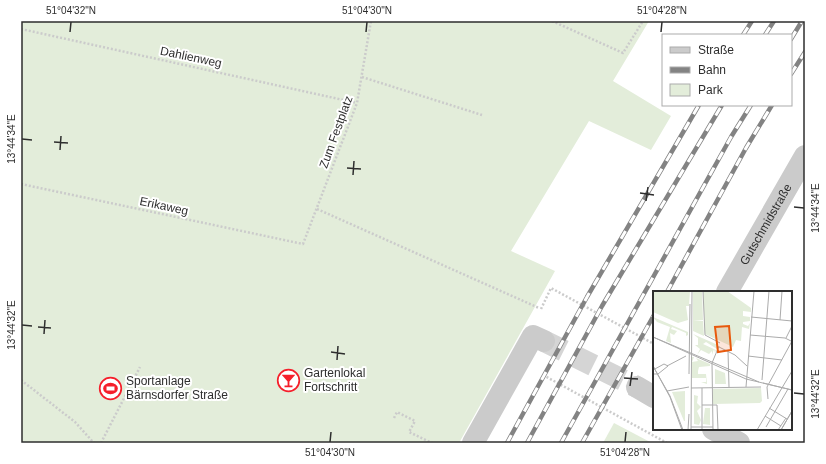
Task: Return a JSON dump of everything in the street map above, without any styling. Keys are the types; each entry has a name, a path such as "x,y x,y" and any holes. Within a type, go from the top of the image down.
{"street":[{"name":"Gutschmidstraße","path":"728,291 805,156"},
{"path":"473,443 518,362 539,338"},
{"path":"715,430 739,443"}],"path":[{"name":"Zum Festplatz","path":"302,244 358,103 371,21"},
{"path":"552,21 623,53 643,21"},
{"name":"Dahlienweg","path":"21,29 358,103"},
{"path":"362,77 482,115"},
{"name":"Erikaweg","path":"21,184 302,244"},
{"path":"317,209 547,311"},
{"path":"540,308 551,288 653,343"},
{"path":"518,362 667,443"},
{"path":"101,443 140,367"},
{"path":"21,380 42,394 75,422 94,443"},
{"path":"394,418 397,412 415,420 409,432 432,443"}],"green space":[{"path":"21,21 649,21 613,81 671,116 651,150 589,121 511,251 555,271 459,443 21,443"},
{"path":"614,423 652,443 603,443"}],"tunnel":[{"path":"544,341 637,387"}],"railway":[{"path":"744,34 752,21"},
{"path":"766,34 774,21"},
{"path":"792,37 802,21"},
{"path":"792,72 805,52"},
{"path":"507,443 587,297 698,106"},
{"path":"527,443 602,306 721,106"},
{"path":"561,443 731,137 750,106"},
{"path":"668,291 746,148 771,106"},
{"path":"582,443 653,317"}],"place":[{"name":"Gartenlokal Fortschritt","path":"289,380"},
{"name":"Sportanlage Bärnsdorfer Straße","path":"111,388"}]}
